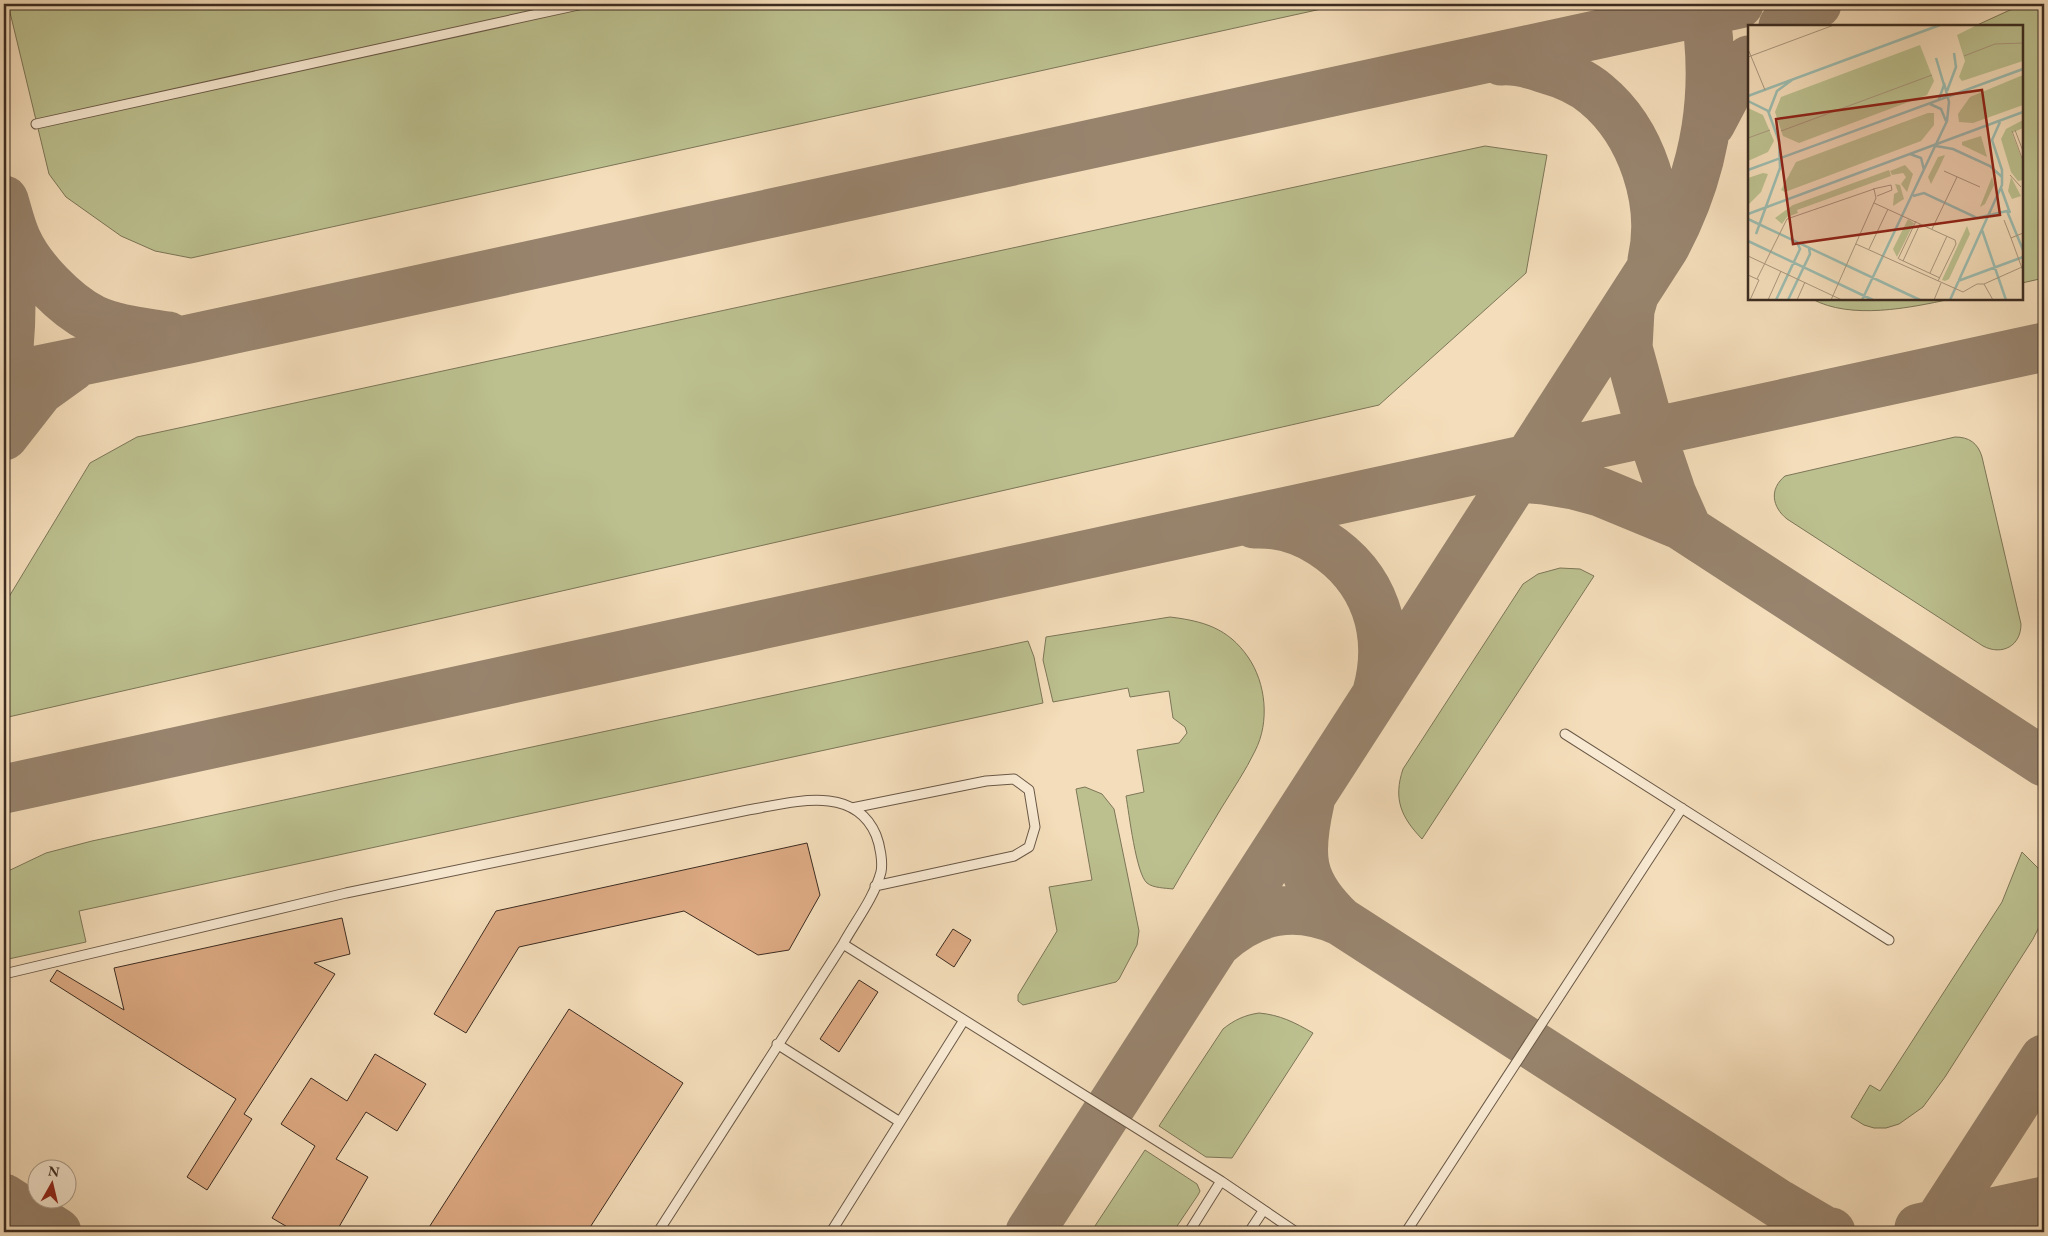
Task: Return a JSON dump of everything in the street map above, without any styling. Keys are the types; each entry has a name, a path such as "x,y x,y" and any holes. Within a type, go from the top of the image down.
{"lane":[{"path":"36,124 583,4"},
{"path":"1566,734 1889,940"},
{"path":"852,808 986,781 1014,779 1029,790 1035,827 1029,847 1014,856 875,886"},
{"path":"4,974 346,893 748,810 812,800 838,801 859,812 873,829 879,843 881,871 875,886 842,944 658,1232"},
{"path":"1406,1232 1682,808"},
{"path":"842,944 1221,1181 1296,1232"},
{"path":"831,1232 964,1020"},
{"path":"777,1044 900,1122"},
{"path":"1189,1232 1221,1181"},
{"path":"1249,1232 1263,1211"}],"green space":[{"path":"8,4 1344,4 191,258 155,251 121,236 66,197 49,174"},
{"path":"2044,4 2044,278 2023,283 2023,25 1977,25 2010,10"},
{"path":"1485,146 1547,155 1526,273 1379,405 4,718 4,605 90,463 137,437"},
{"path":"1814,300 1946,300 1917,306 1862,311 1827,305"},
{"path":"1955,437 1965,438 1972,442 1978,448 1982,457 2021,624 2018,638 2009,647 2003,649 1990,649 1983,646 1787,519 1778,509 1774,498 1776,487 1785,476"},
{"path":"1560,568 1580,569 1594,576 1422,839 1409,823 1401,807 1399,790 1403,769 1523,584 1538,574"},
{"path":"1170,617 1204,624 1232,639 1254,667 1259,679 1264,703 1263,728 1260,740 1244,772 1173,889 1152,886 1143,877 1136,856 1126,796 1144,792 1137,750 1179,743 1187,733 1185,727 1173,718 1169,691 1130,697 1128,688 1053,702 1043,660 1046,637"},
{"path":"1028,641 1034,657 1043,703 79,911 86,942 4,960 4,873 46,853 92,841"},
{"path":"1085,787 1102,794 1114,809 1139,931 1137,945 1116,982 1023,1005 1018,1001 1018,995 1057,931 1049,887 1092,880 1076,789"},
{"path":"2022,852 2038,868 2044,880 2044,917 2033,939 1945,1077 1923,1107 1899,1124 1886,1128 1874,1128 1864,1125 1851,1117 1870,1085 1880,1091 2002,902"},
{"path":"1259,1013 1274,1015 1313,1033 1232,1158 1206,1157 1159,1126 1223,1029 1240,1018"},
{"path":"1145,1150 1197,1184 1200,1191 1198,1195 1173,1232 1091,1232"}],"building":[{"path":"807,843 820,895 789,950 758,955 684,911 519,947 466,1033 434,1014 496,911"},
{"path":"342,918 350,954 314,963 335,974 244,1114 252,1119 207,1190 187,1177 236,1099 50,981 57,970 124,1010 114,968"},
{"path":"953,929 971,940 954,967 936,955"},
{"path":"859,980 878,992 839,1052 820,1039"},
{"path":"569,1009 683,1083 587,1232 426,1232"},
{"path":"375,1054 426,1084 397,1131 366,1112 336,1159 368,1177 336,1232 296,1232 272,1218 315,1146 281,1124 311,1078 347,1101"}],"taxiway":[{"path":"1030,1232 1665,247 1691,188 1700,159 1706,128 1710,67 1704,4"},
{"path":"4,377 189,339 1739,4"},
{"path":"1785,25 1817,4"},
{"path":"1501,61 1529,64 1578,82 1596,94 1626,128 1646,170 1652,192 1655,215 1655,238 1652,260"},
{"path":"1711,123 1730,87 1748,61"},
{"path":"4,200 17,240 30,263 49,285 71,305 93,319 111,326 168,336"},
{"path":"4,382 11,324 10,266 6,227"},
{"path":"1634,296 1630,310 1628,348 1651,432 1672,494 1688,530"},
{"path":"4,789 2044,347"},
{"path":"4,436 40,390 72,367"},
{"path":"1504,477 1544,480 1600,492 1680,525 2044,762"},
{"path":"1254,524 1281,526 1306,534 1322,543 1355,572 1367,590 1381,628 1383,649 1377,692"},
{"path":"1310,802 1304,838 1303,853 1305,867 1316,894 1340,921"},
{"path":"1218,942 1246,922 1276,912 1291,910 1307,911 1340,921 1779,1204 1825,1231 1831,1232"},
{"path":"1932,1232 2044,1059"},
{"path":"4,1198 57,1232"},
{"path":"1919,1228 2044,1201"}]}
